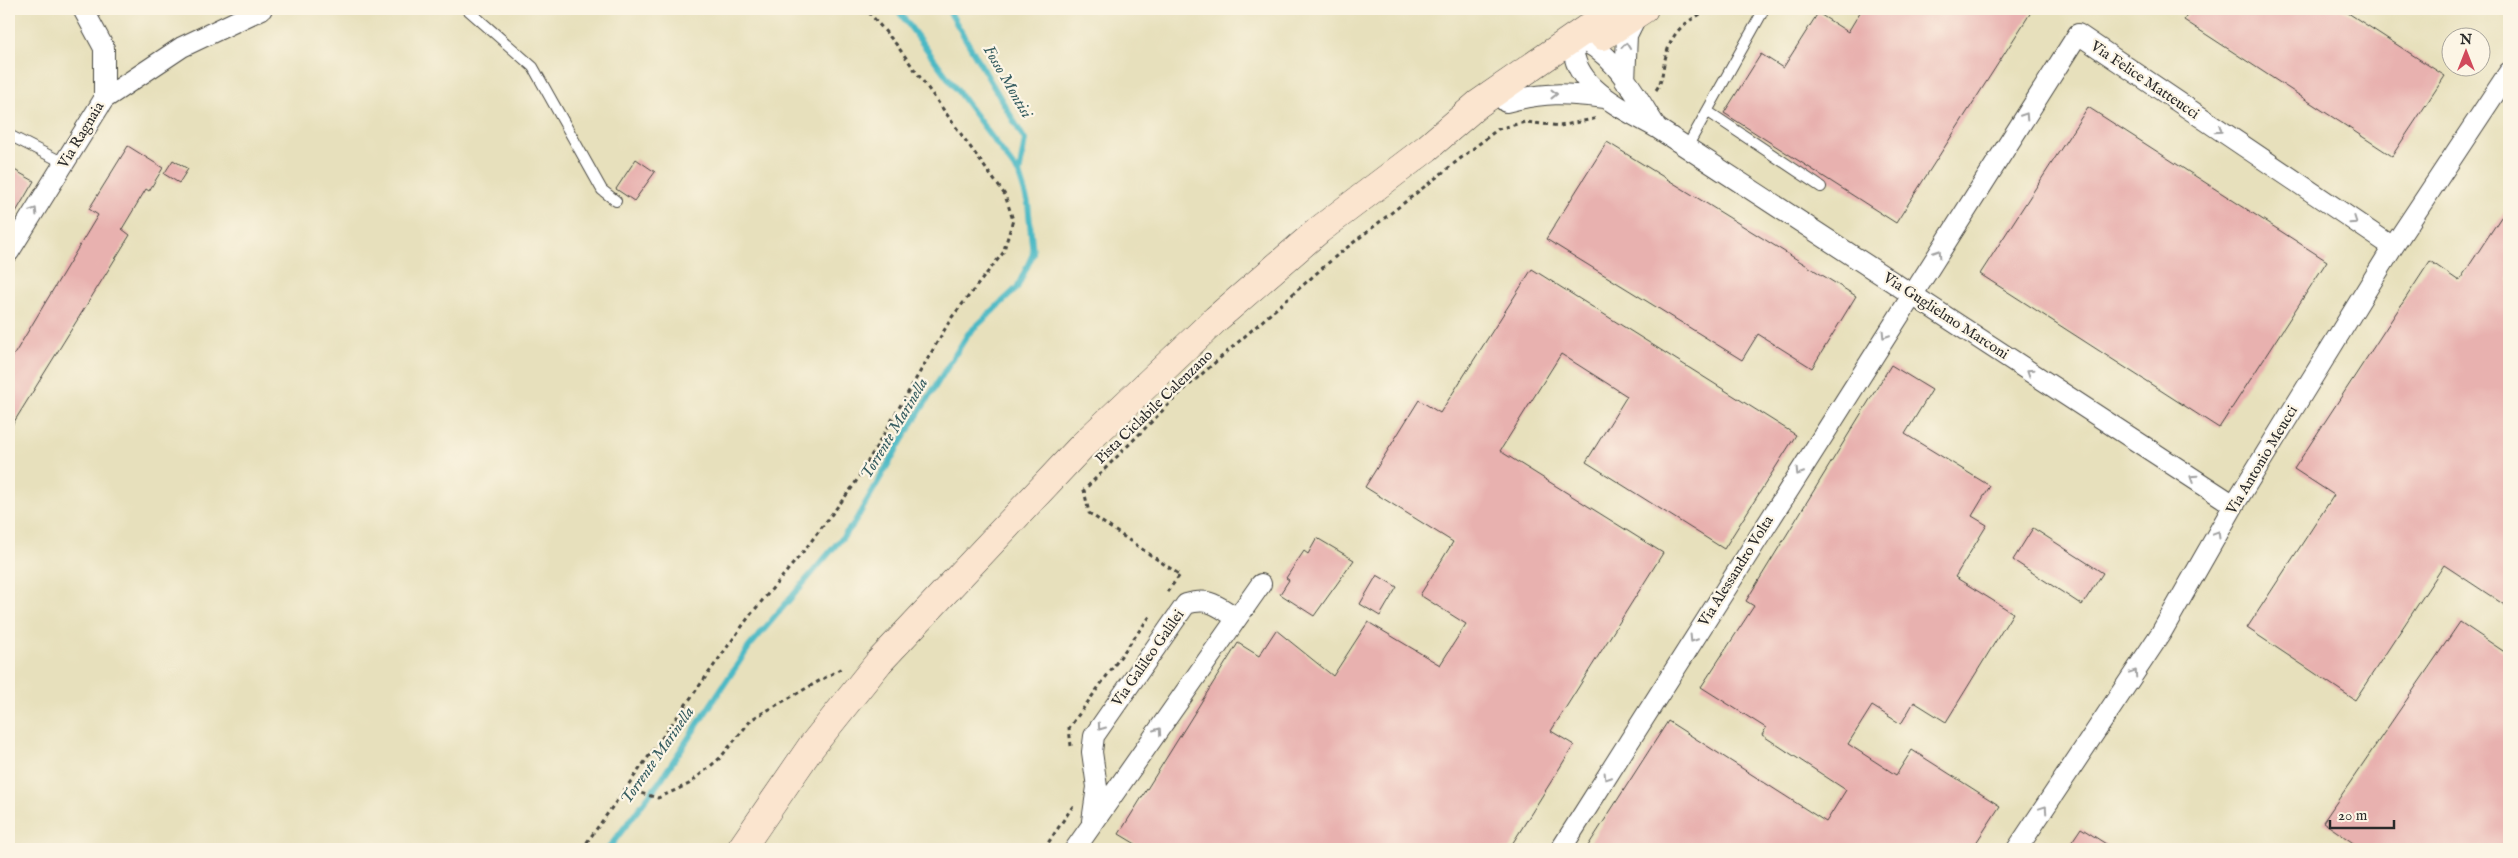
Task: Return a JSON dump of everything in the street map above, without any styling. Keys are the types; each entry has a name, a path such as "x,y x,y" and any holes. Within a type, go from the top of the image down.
{"main road":[{"path":"1427,148 1506,102 1580,46 1633,10"},
{"path":"742,849 811,747 879,662 1082,446 1216,318 1319,230 1427,148 1478,104 1580,46"}],"street":[{"name":"Via Ragnaia","path":"9,252 104,98 104,48 83,9"},
{"path":"104,98 182,47 262,9"},
{"path":"1625,81 1628,35 1633,10"},
{"name":"Via Felice Matteucci","path":"1911,294 2078,34 2393,247"},
{"name":"Via Guglielmo Marconi","path":"1606,107 1582,72 1580,46 1605,55 1657,128"},
{"name":"Via Antonio Meucci","path":"2017,849 2161,633 2234,505 2393,247 2509,72"},
{"name":"Via Guglielmo Marconi","path":"1506,102 1538,94 1556,93 1606,107 1657,128 2234,505"},
{"name":"Via Alessandro Volta","path":"1561,849 1911,294"},
{"name":"Via Galileo Galilei","path":"1075,849 1261,584"},
{"name":"Via Galileo Galilei","path":"1090,828 1097,787 1092,752 1094,736 1186,604 1198,600 1210,601 1237,618"},
{"path":"1094,764 1112,775 1130,772"}],"lane":[{"path":"467,9 533,67 602,190 616,201"},
{"path":"1687,147 1762,13"},
{"path":"1707,112 1821,187"},
{"path":"9,135 64,163"}],"path":[{"path":"582,849 751,614 803,552 854,485 952,317 1004,253 1013,220 1005,195 896,44 866,9"},
{"path":"1651,96 1661,84 1668,47 1676,31 1710,9"},
{"name":"Pista Ciclabile Calenzano","path":"1162,599 1180,575 1089,512 1084,490 1178,395 1335,257 1498,129 1525,122 1560,126 1606,107"},
{"path":"1072,755 1069,728 1151,615"},
{"path":"626,789 658,798 689,784 720,758 752,719 820,679 855,662 879,662"},
{"path":"1044,849 1076,800"}],"building":[{"path":"1862,9 2033,9 1896,223 1724,113 1761,54 1783,68 1818,13 1848,32"},
{"path":"2191,9 2342,9 2440,73 2440,78 2444,78 2392,156 2184,20"},
{"path":"2088,107 2327,261 2219,428 1980,274"},
{"path":"1607,142 1856,296 1812,368 1758,334 1742,360 1546,239"},
{"path":"128,146 163,168 149,191 146,189 122,229 130,235 9,430 9,363 98,215 89,209"},
{"path":"636,159 655,172 634,201 616,189"},
{"path":"173,160 188,169 179,183 164,174"},
{"path":"9,167 34,181 9,224"},
{"path":"2509,205 2509,608 2444,565 2355,700 2247,628 2334,495 2294,469 2430,261 2459,281"},
{"path":"1532,269 1796,435 1724,549 1586,462 1627,396 1561,354 1500,451 1663,553 1551,731 1574,745 1509,849 1144,849 1119,834 1238,643 1259,656 1276,630 1333,676 1368,622 1440,665 1466,624 1420,595 1453,542 1365,487 1419,400 1440,413"},
{"path":"1891,365 1932,390 1905,434 1990,486 1972,516 1987,525 1955,577 2013,613 1946,722 1914,702 1901,724 1872,706 1848,744 1896,775 1912,750 2000,806 1972,849 1586,849 1668,721 1826,822 1846,790 1762,735 1766,728 1701,687 1754,606 1746,601"},
{"path":"2033,528 2103,573 2082,605 2013,560"},
{"path":"1317,538 1354,560 1314,616 1280,594 1289,580 1286,578 1304,551 1308,554"},
{"path":"1377,575 1397,587 1380,616 1360,604"},
{"path":"2460,622 2509,655 2509,849 2362,849 2323,822"},
{"path":"2081,828 2114,849 2067,849"}],"waterway":[{"name":"Torrente Marinella","path":"608,849 660,781 749,647 853,525 902,440 968,334 1017,288 1033,254 1028,203 1019,174 897,9"},
{"name":"Fosso Montisi","path":"948,9 1025,140 1019,174"}]}
